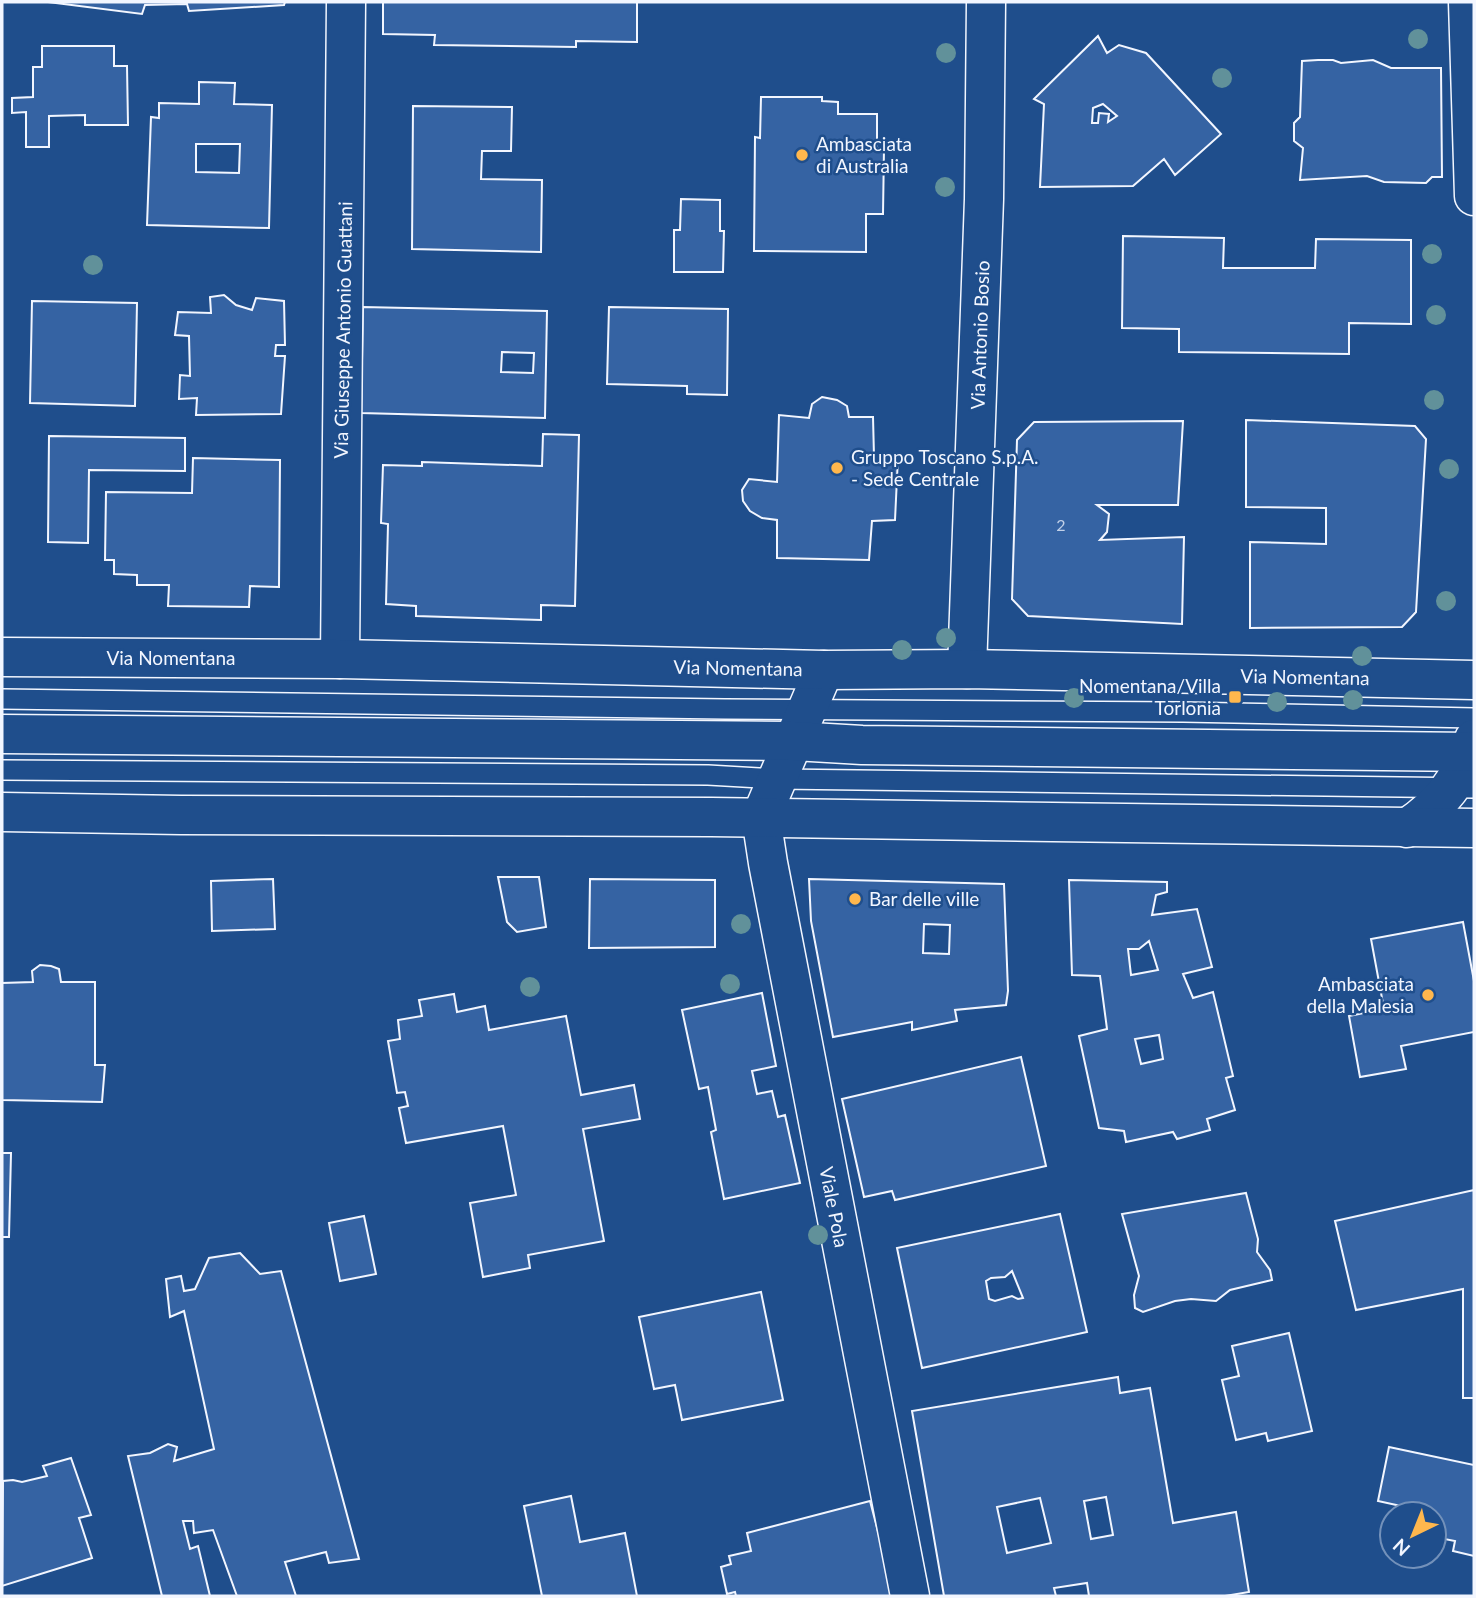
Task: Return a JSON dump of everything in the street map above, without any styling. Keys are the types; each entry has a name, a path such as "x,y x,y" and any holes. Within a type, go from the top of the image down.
{"street":[{"name":"Via Giuseppe Antonio Guattani","path":"340,659 346,2"},
{"name":"Via Antonio Bosio","path":"967,669 984,225 986,2"},
{"path":"1468,2 1474,196"},
{"name":"Via Nomentana","path":"2,657 340,659 1474,680"},
{"path":"761,817 824,670"},
{"path":"2,734 801,725 862,745 1469,756"},
{"path":"1407,828 1439,803 1469,756"},
{"path":"2,812 195,816 761,817 1474,828"},
{"name":"Viale Pola","path":"761,817 910,1596"}],"lane":[{"path":"2,699 801,725"},
{"path":"2,770 694,775 778,779 1469,756"}],"building":[{"path":"48,2 285,2 284,5 189,11 187,4 145,5 142,14"},
{"path":"383,2 637,2 637,42 576,41 576,47 434,45 435,35 383,34"},
{"path":"1098,36 1107,53 1119,45 1146,53 1221,134 1175,175 1164,159 1133,186 1040,187 1044,104 1034,99","holes":["1103,104 1117,116 1108,122 1109,114 1099,113 1098,123 1092,123 1093,108"]},
{"path":"42,46 114,46 114,66 127,66 128,125 85,125 85,115 49,116 49,147 26,147 26,112 12,113 12,98 33,97 33,67 42,67"},
{"path":"1333,60 1341,63 1373,60 1391,68 1441,68 1442,177 1432,177 1426,183 1384,182 1367,176 1300,180 1303,148 1294,141 1294,123 1300,117 1302,61"},
{"path":"199,82 235,83 234,104 272,105 269,228 147,225 151,117 159,118 159,103 199,104","holes":["196,144 240,144 239,173 196,172"]},
{"path":"761,97 822,97 822,101 838,102 838,114 877,114 877,148 884,148 883,214 866,214 866,252 754,251 755,137 760,138"},
{"path":"413,106 512,107 511,151 482,151 481,179 542,180 541,252 412,249"},
{"path":"681,199 720,200 720,231 724,231 723,272 674,272 674,230 680,230"},
{"path":"1123,236 1224,238 1223,268 1315,268 1316,239 1411,240 1411,324 1349,323 1349,354 1179,352 1179,329 1122,328"},
{"path":"224,295 236,305 252,310 256,298 284,301 285,345 276,345 275,356 285,356 281,414 196,415 197,398 179,399 180,375 190,376 189,336 175,335 178,312 211,313 210,297"},
{"path":"32,301 137,303 135,406 30,403"},
{"path":"363,307 547,311 545,418 361,413","holes":["502,352 534,353 533,373 501,372"]},
{"path":"609,307 728,309 727,395 687,394 687,386 607,384"},
{"name":"Gruppo Toscano S.p.A. - Sede Centrale","path":"822,397 837,400 847,406 849,417 873,417 874,456 898,457 895,520 872,521 869,560 777,558 777,520 762,518 750,511 743,501 742,490 749,479 777,482 779,415 809,418 812,404"},
{"path":"1246,420 1415,426 1426,439 1416,612 1402,627 1250,628 1250,542 1326,544 1326,508 1246,507"},
{"path":"1183,421 1178,505 1097,505 1109,514 1107,532 1100,540 1184,537 1182,624 1028,616 1012,599 1017,440 1034,422"},
{"path":"543,434 579,435 575,606 541,605 541,620 416,616 416,606 386,604 388,524 381,523 383,465 422,466 422,462 542,466"},
{"path":"49,436 185,438 185,471 89,470 88,543 48,542"},
{"path":"193,458 280,460 279,587 250,586 249,607 168,606 169,585 137,585 137,575 114,574 114,560 105,560 106,492 192,493"},
{"path":"498,877 539,877 546,927 517,932 507,922"},
{"path":"273,879 275,929 212,931 211,881"},
{"path":"590,879 715,880 715,947 589,948"},
{"path":"809,879 1004,884 1008,991 1006,1005 955,1010 957,1021 912,1030 912,1022 833,1037 811,921","holes":["924,924 950,925 949,954 923,953"]},
{"path":"1069,880 1167,882 1167,892 1156,895 1152,915 1197,909 1212,967 1183,974 1193,998 1213,992 1233,1076 1226,1078 1235,1110 1207,1119 1210,1130 1177,1139 1173,1132 1126,1142 1124,1131 1099,1128 1079,1036 1107,1029 1100,976 1072,975","holes":["1149,941 1158,970 1131,975 1128,949 1139,949","1159,1035 1163,1059 1141,1064 1135,1039"]},
{"name":"Ambasciata della Malesia","path":"1463,922 1474,981 1474,1032 1401,1046 1406,1069 1360,1077 1349,1016 1384,1009 1371,939"},
{"path":"40,965 59,969 61,982 95,982 95,1065 105,1065 102,1102 2,1100 2,983 33,982 32,971"},
{"path":"762,993 776,1066 752,1071 757,1094 772,1091 778,1117 785,1115 800,1183 724,1199 711,1132 716,1130 708,1087 699,1089 682,1010"},
{"path":"454,994 457,1012 485,1006 489,1030 566,1016 581,1095 634,1085 640,1119 583,1129 604,1241 528,1255 530,1268 483,1277 470,1203 516,1195 503,1126 406,1143 399,1108 408,1106 405,1092 397,1093 388,1041 400,1039 398,1020 422,1016 419,1000"},
{"path":"1021,1057 1046,1166 895,1200 892,1191 864,1197 842,1099"},
{"path":"2,1153 11,1153 9,1237 2,1237"},
{"path":"1474,1190 1474,1398 1463,1398 1463,1289 1356,1310 1335,1221"},
{"path":"1246,1193 1258,1239 1257,1252 1270,1270 1272,1280 1230,1290 1216,1301 1175,1301 1143,1312 1135,1308 1134,1295 1139,1276 1122,1214"},
{"path":"1060,1214 1087,1332 922,1368 897,1248","holes":["1012,1271 1023,1298 1012,1296 995,1301 989,1299 986,1281 1005,1277"]},
{"path":"364,1216 376,1274 340,1281 329,1223"},
{"path":"240,1253 260,1274 281,1271 359,1559 329,1563 326,1552 285,1562 296,1596 237,1596 213,1530 194,1533 193,1521 183,1521 190,1549 198,1546 210,1596 162,1596 128,1456 150,1453 168,1444 177,1447 174,1461 214,1449 184,1311 170,1317 166,1279 181,1276 184,1291 195,1289 209,1258"},
{"path":"761,1292 783,1400 682,1420 675,1385 654,1389 639,1317"},
{"path":"1289,1333 1312,1431 1268,1441 1266,1433 1236,1440 1222,1380 1239,1376 1232,1346"},
{"path":"1118,1377 1120,1393 1150,1388 1173,1523 1236,1512 1249,1592 1225,1596 1089,1596 1087,1583 1054,1588 1056,1596 944,1596 912,1411","holes":["1106,1497 1113,1535 1091,1539 1084,1501","1040,1498 1051,1543 1007,1553 997,1507"]},
{"path":"1389,1447 1474,1465 1474,1556 1453,1551 1455,1541 1448,1540 1448,1500 1378,1500"},
{"path":"71,1458 91,1515 79,1518 92,1558 2,1586 3,1481 22,1482 47,1476 43,1466"},
{"path":"571,1496 580,1542 625,1533 637,1596 542,1596 524,1506"},
{"path":"870,1501 895,1596 727,1594 721,1567 731,1564 729,1556 751,1551 747,1533"}],"place":[{"name":"Ambasciata di Australia","path":"802,155"},
{"name":"Gruppo Toscano S.p.A. - Sede Centrale","path":"837,468"},
{"name":"Nomentana/Villa Torlonia","path":"1235,697"},
{"name":"Bar delle ville","path":"855,899"},
{"name":"Ambasciata della Malesia","path":"1428,995"}]}
